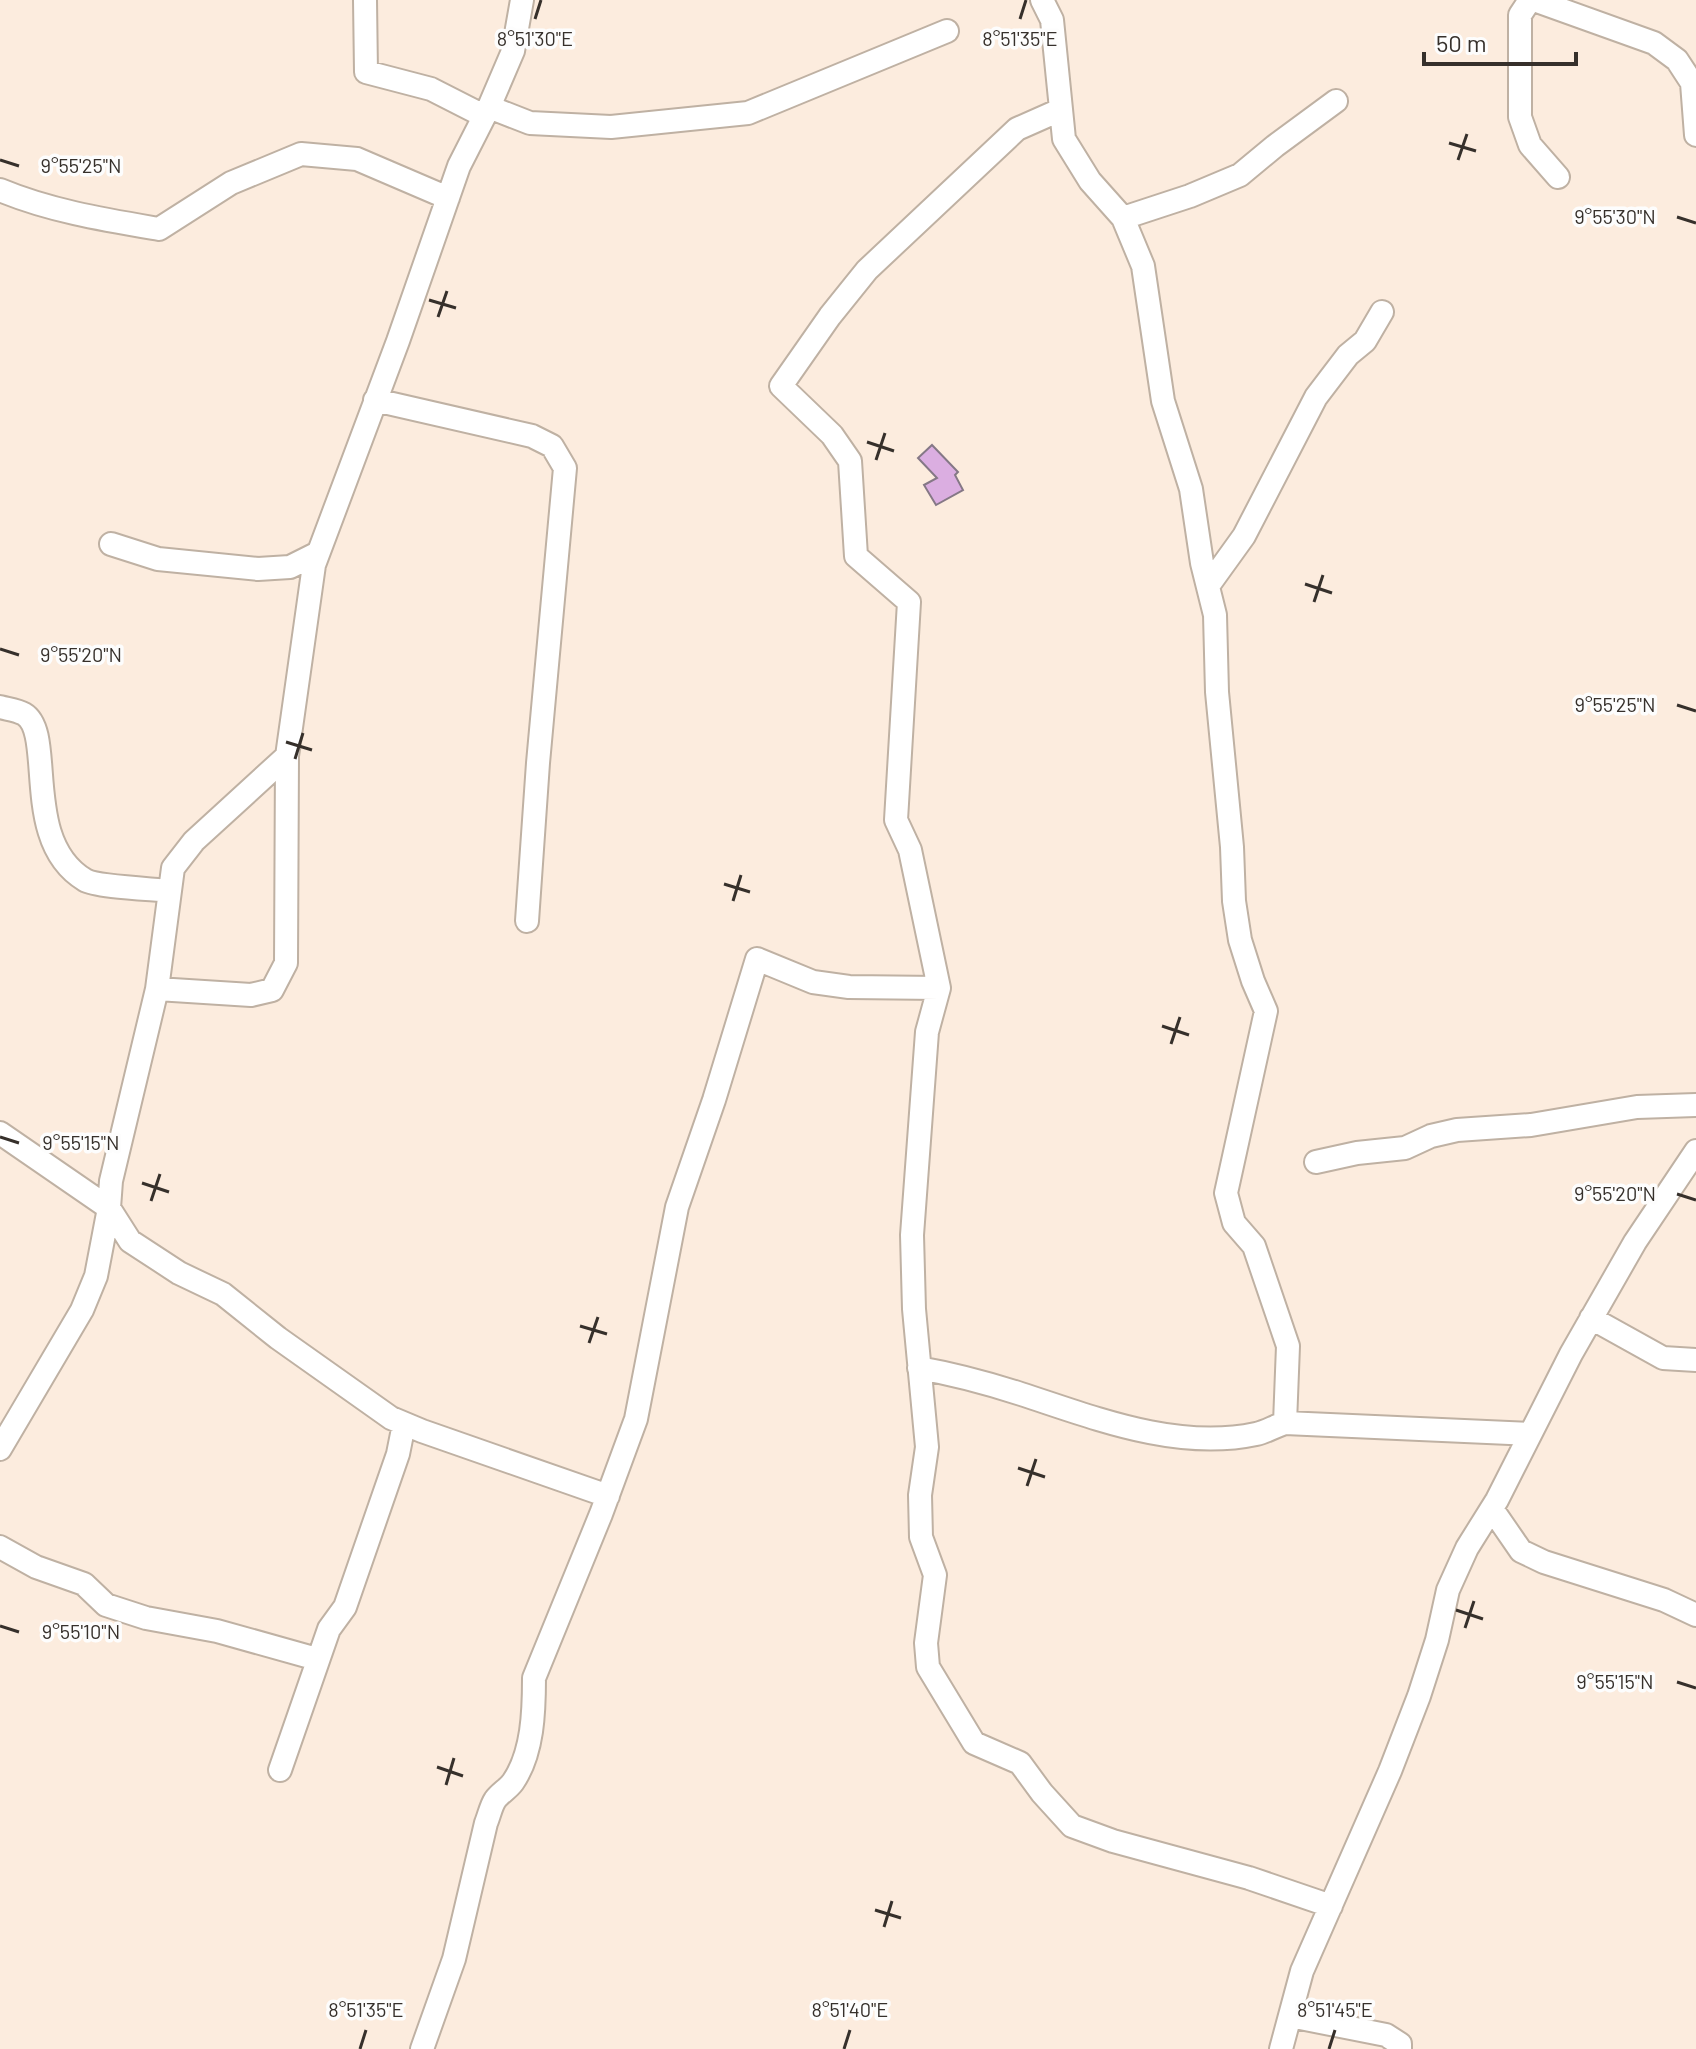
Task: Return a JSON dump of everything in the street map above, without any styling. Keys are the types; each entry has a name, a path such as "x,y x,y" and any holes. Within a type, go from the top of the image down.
{"street":[{"path":"365,0 366,72 431,89 487,112 530,123 611,127 748,113 947,31"},
{"path":"157,989 251,995 272,990 286,963 287,756 318,553 459,166 513,51 522,0"},
{"path":"1042,0 1052,20 1064,139 1090,181 1123,218 1143,266 1163,401 1191,489 1215,615 1217,692 1234,901 1240,940 1266,1011 1226,1193 1234,1223 1254,1246 1288,1346 1285,1423"},
{"path":"1558,177 1530,145 1520,117 1520,15 1532,0 1654,43 1677,60 1692,83 1696,135"},
{"path":"1123,218 1190,196 1240,175 1336,101"},
{"path":"1060,110 1017,129 867,270 781,386 832,435 850,461 856,556 909,602 896,820 910,850 939,988 927,1032 912,1235 919,1368 927,1447 920,1495 921,1537 935,1575 926,1643 928,1667 974,1743 1020,1763 1072,1826 1113,1841 1249,1878 1331,1906"},
{"path":"0,190 18,198 104,220 159,229 231,183 301,154 357,159 448,198"},
{"path":"1208,586 1244,536 1316,397 1348,355 1365,341 1382,312"},
{"path":"375,400 532,436 552,446 565,468 527,921"},
{"path":"111,544 158,559 258,569 290,567 318,553"},
{"path":"0,707 25,715 38,732 46,826 63,862 87,882 170,891"},
{"path":"0,1449 82,1310 96,1276 111,1181 157,989 173,868 194,841 287,756"},
{"path":"422,2049 454,1959 486,1823 494,1802 513,1782 522,1763 531,1731 534,1678 636,1419 677,1207 757,959 813,982 849,987 939,988"},
{"path":"1316,1162 1357,1153 1405,1148 1431,1136 1457,1130 1531,1125 1637,1107 1696,1105"},
{"path":"0,1133 109,1208 130,1241 179,1273 223,1294 278,1338 391,1418 608,1496"},
{"path":"1281,2049 1302,1971 1390,1771 1437,1640 1448,1590 1467,1548 1492,1509 1591,1318 1635,1242 1696,1151"},
{"path":"1591,1318 1663,1358 1696,1360"},
{"path":"919,1368 961,1376 1131,1428 1182,1437 1257,1434 1285,1423 1530,1434"},
{"path":"280,1770 317,1659 329,1629 345,1607 398,1454 404,1424"},
{"path":"1492,1509 1521,1551 1544,1562 1664,1600 1696,1615"},
{"path":"0,1547 36,1567 84,1584 106,1605 146,1618 217,1631 317,1659"},
{"path":"1290,2016 1386,2035 1400,2044 1400,2049"}],"building":[{"path":"932,445 958,472 955,475 963,490 936,505 924,485 937,478 918,458"}]}
